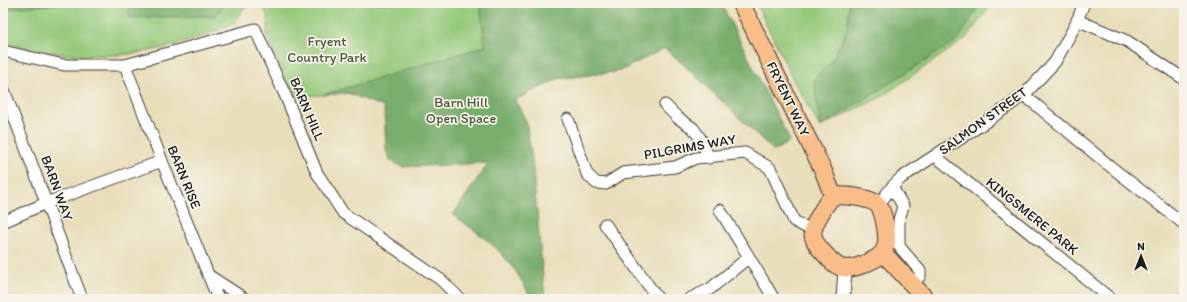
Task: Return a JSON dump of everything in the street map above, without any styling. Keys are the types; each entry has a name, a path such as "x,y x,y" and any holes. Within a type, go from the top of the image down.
{"main road":[{"name":"FRYENT WAY","path":"741,3 823,170 833,196"},
{"path":"833,196 870,200 878,205 884,215 887,244 883,253 878,258 855,268 845,269 833,264 816,244 813,231 816,222 833,196"},
{"path":"883,253 926,299"}],"street":[{"name":"SALMON STREET","path":"878,205 892,186 901,178 1024,95 1055,62 1077,20 1084,3"},
{"path":"1077,20 1127,40 1184,80"},
{"name":"BARN HILL","path":"3,50 64,65 125,65 255,29 318,173 343,213 441,280 460,299"},
{"name":"BARN RISE","path":"125,65 218,299"},
{"name":"BARN WAY","path":"3,87 82,299"},
{"path":"1024,95 1106,163 1184,224"},
{"path":"665,105 678,118 693,128 700,138 708,158"},
{"name":"PILGRIMS WAY","path":"568,119 588,174 596,182 606,184 623,173 675,167 696,158 708,158 726,154 745,153 770,168 794,221 813,231"},
{"name":"KINGSMERE PARK","path":"935,156 1111,299"},
{"path":"3,222 46,203 162,161"},
{"path":"892,186 903,206 899,220 899,246 920,271 920,276 912,283"},
{"path":"720,210 750,257 774,299"},
{"path":"605,224 658,299"},
{"path":"689,299 712,294 750,257"},
{"path":"843,299 845,269"},
{"path":"208,275 245,299"}],"green space":[{"name":"Fryent Country Park","path":"3,3 721,3 683,64 664,48 620,71 557,79 515,100 347,93 292,97 266,33 268,29 268,16 263,9 255,5 244,8 235,23 206,35 149,51 121,55 92,56 34,50 3,43"},
{"path":"3,3 65,3 3,9"},
{"path":"129,3 223,3 216,16 129,18"},
{"name":"Barn Hill Open Space","path":"480,3 721,3 790,141 774,151 665,48 620,71 557,79 515,100 526,121 532,159 545,299 531,299 516,272 499,251 478,233 453,215 488,163 403,167 391,161 386,151 384,107 347,93 323,95 485,46"},
{"path":"756,3 993,3 965,39 881,97 820,127 795,83"},
{"path":"849,3 980,3 958,40 820,127 814,79 832,61 847,30"}]}
